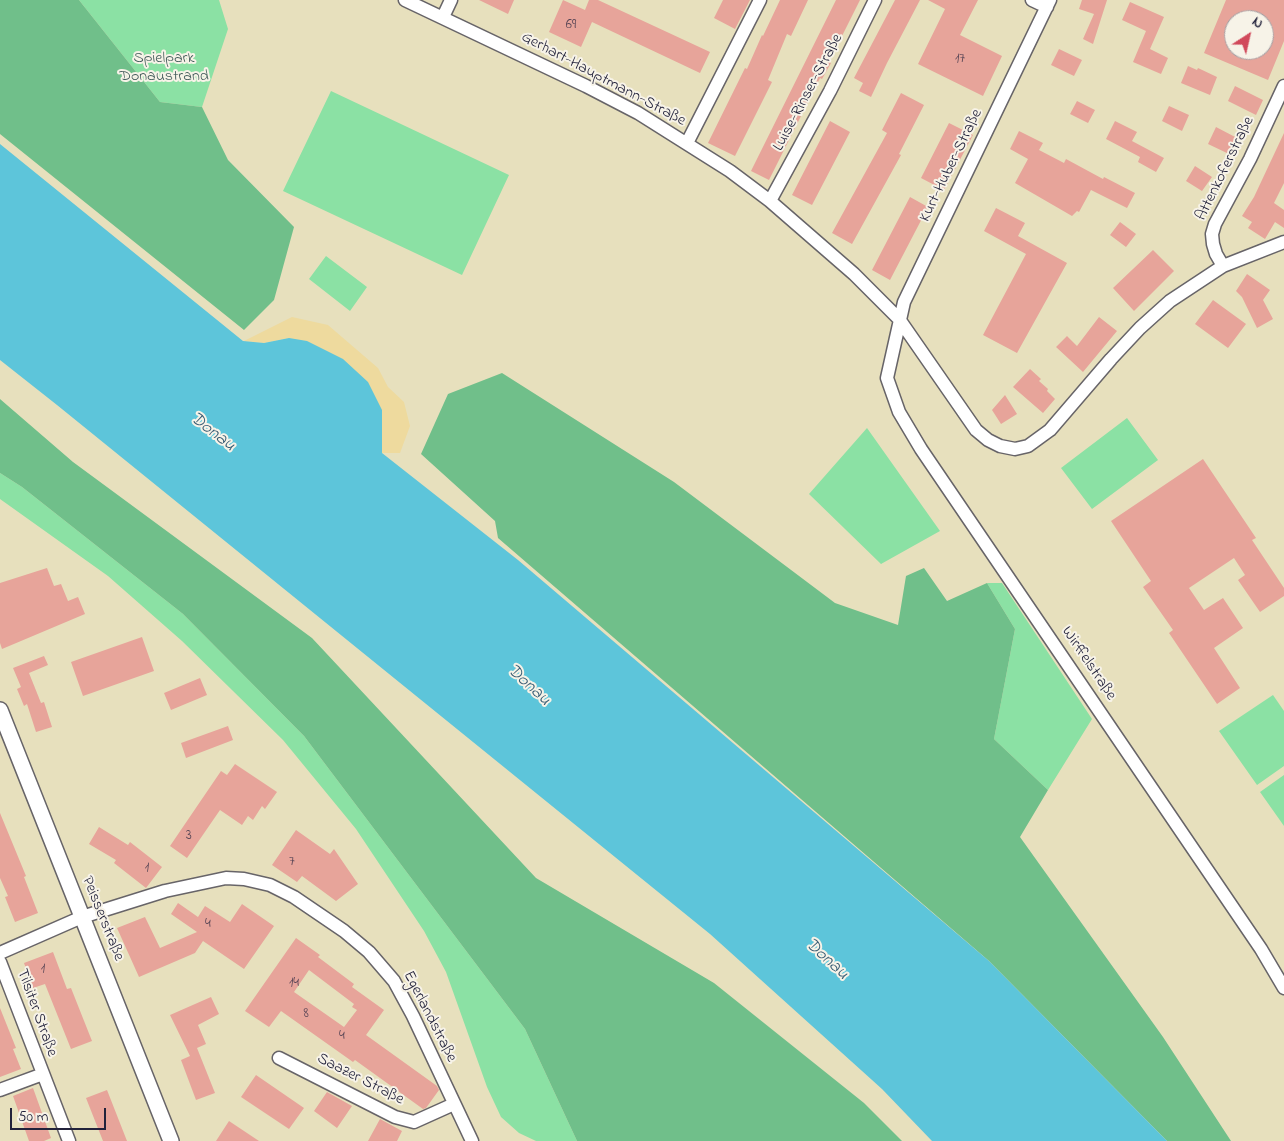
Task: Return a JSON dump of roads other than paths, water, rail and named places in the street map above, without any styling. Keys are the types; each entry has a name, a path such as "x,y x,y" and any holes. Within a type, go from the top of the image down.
{"street":[{"name":"Gerhart-Hauptmann-Straße","path":"406,0 586,86 638,113 688,143 770,201 854,274 899,319 976,430 988,440 1000,446 1015,449 1028,446 1050,430 1140,328 1170,301 1224,266"},
{"path":"443,17 451,0"},
{"path":"688,143 760,0"},
{"name":"Luise-Rinser-Straße","path":"770,201 830,91 876,0"},
{"path":"1032,0 1048,4"},
{"name":"Kurt-Huber-Straße","path":"893,350 904,302 1048,4"},
{"name":"Attenkoferstraße","path":"1224,266 1216,254 1213,244 1212,234 1215,224 1250,159 1284,86"},
{"path":"1224,266 1284,242"},
{"name":"Wirffelstraße","path":"893,350 887,378 899,412 921,449 1257,942 1284,988"},
{"name":"Peisserstraße","path":"0,710 171,1141"},
{"name":"Egerlandstraße","path":"0,953 82,917 165,891 226,878 244,879 270,885 294,897 356,940 394,981 413,1016 472,1141"},
{"name":"Tilsiter Straße","path":"0,962 69,1141"},
{"name":"Saazer Straße","path":"279,1058 395,1117 414,1122 454,1104"},
{"name":"Tilsiter Straße","path":"0,1090 43,1074"}],"water":[{"name":"Donau","path":"0,144 243,341 264,343 289,338 307,341 343,359 368,382 382,410 382,453 518,560 989,961 1167,1141 932,1141 882,1089 710,934 0,360"}],"park label":[{"name":"Spielpark Donaustrand","path":"164,68"}]}
